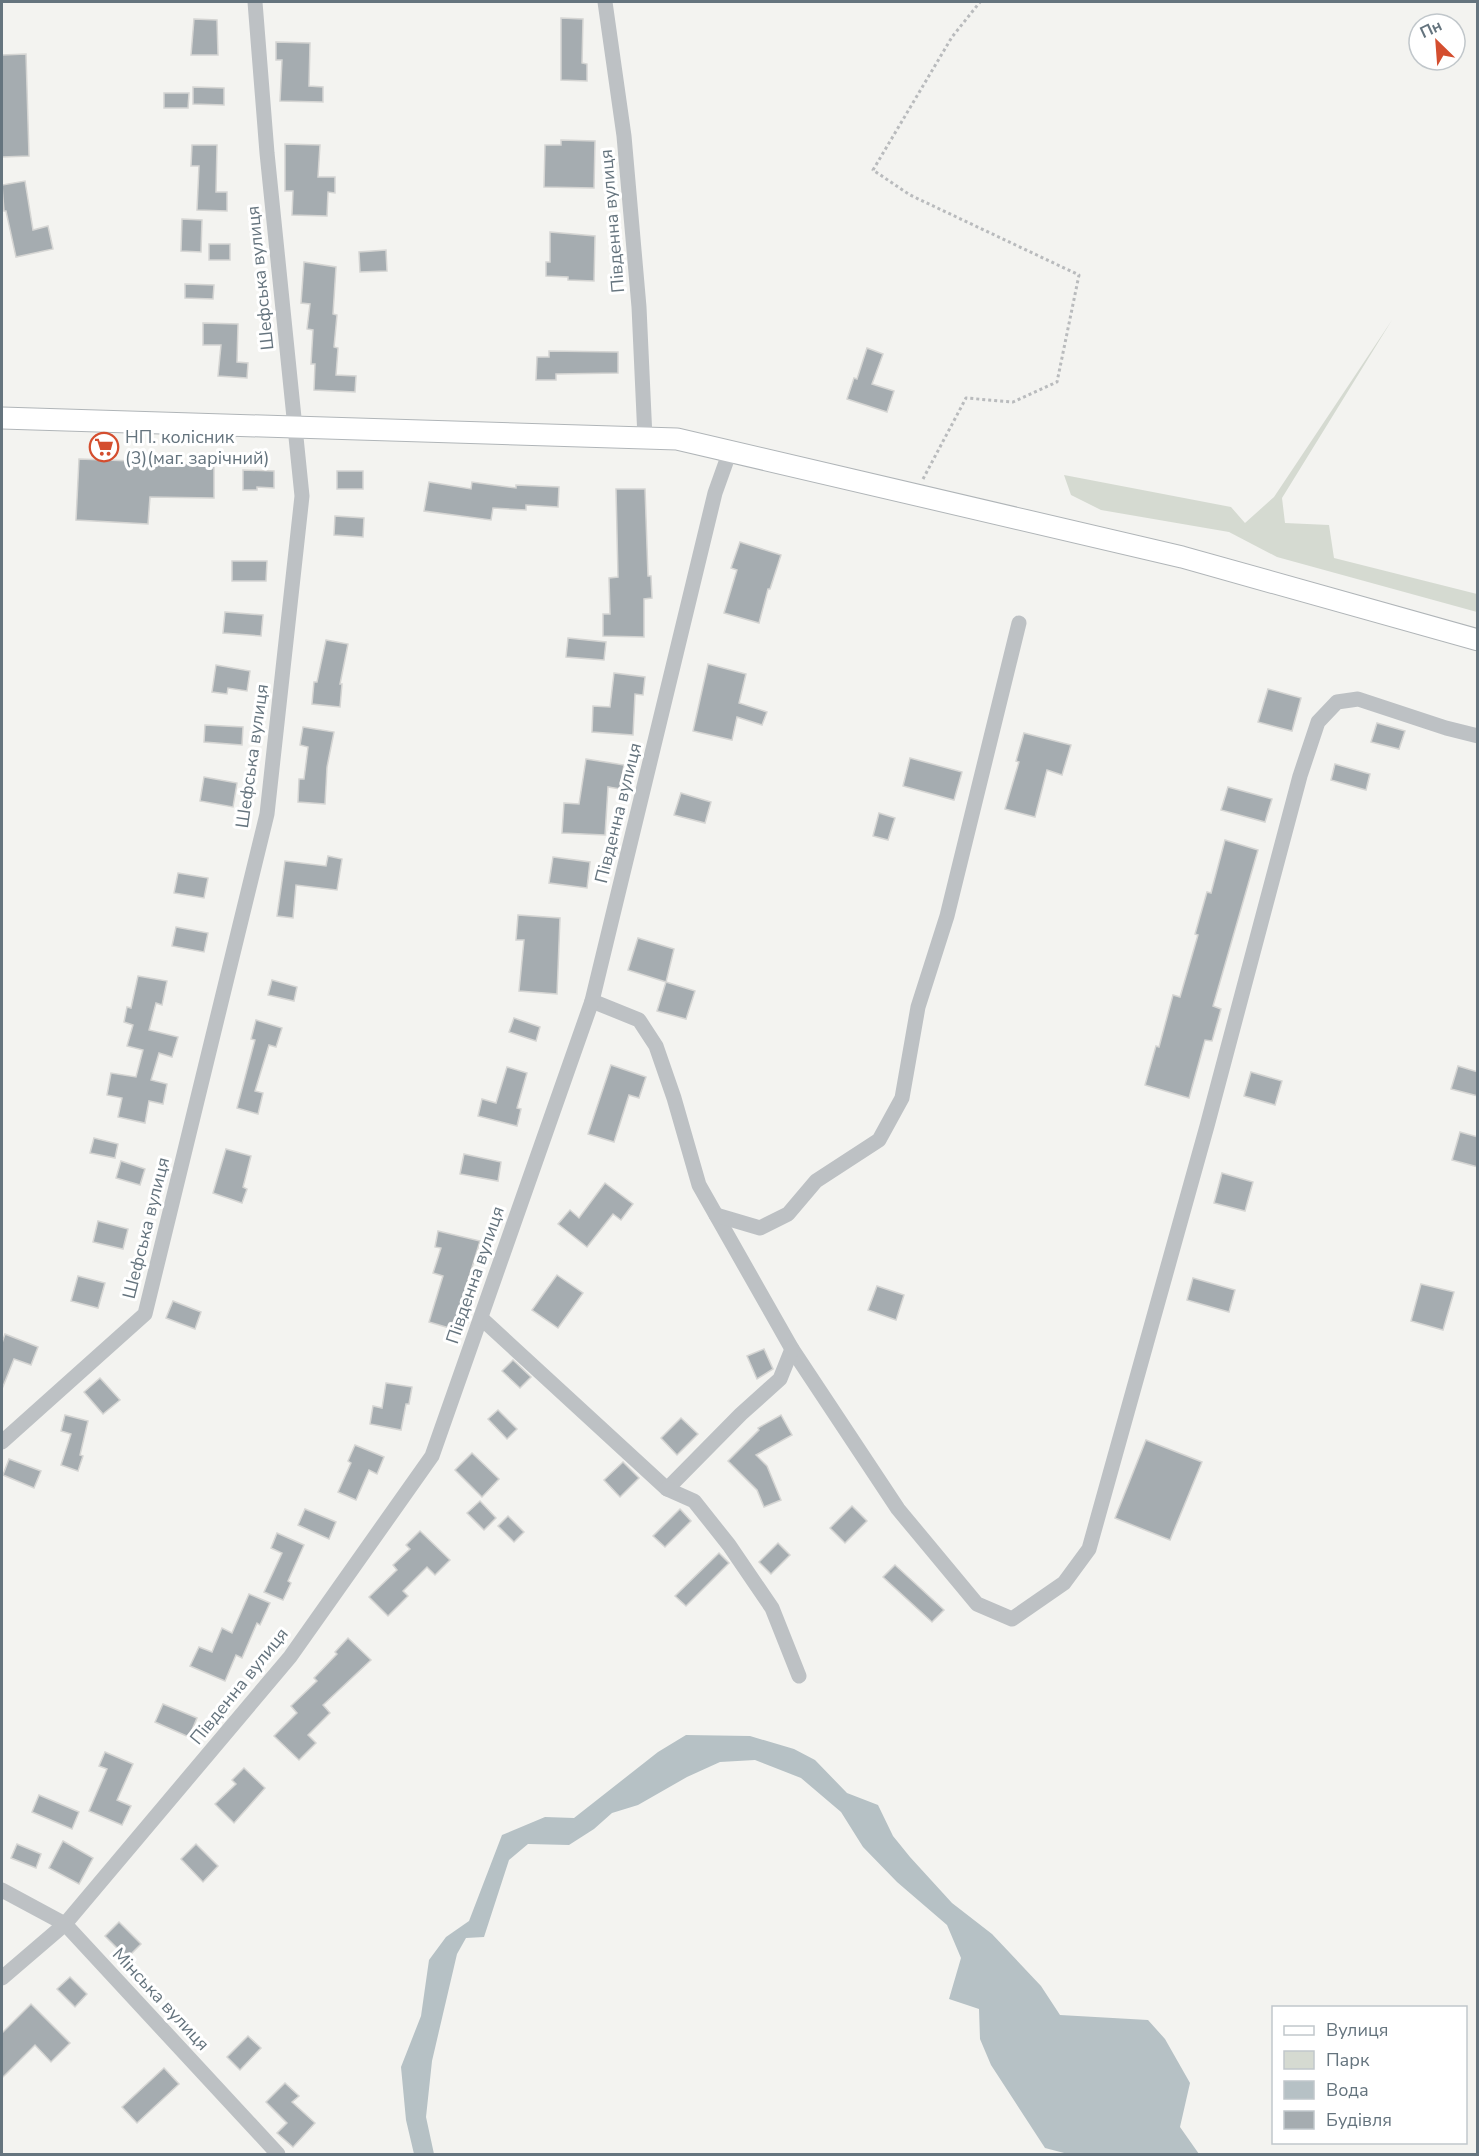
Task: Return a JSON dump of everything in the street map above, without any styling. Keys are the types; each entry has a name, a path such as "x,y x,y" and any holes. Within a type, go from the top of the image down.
{"street":[{"name":"Шефська вулиця","path":"2,1442 145,1314 267,814 302,496 267,153 255,2"},
{"name":"Південна вулиця","path":"605,2 624,136 639,307 645,438"},
{"path":"2,418 677,439 1182,557 1478,640"},
{"name":"Південна вулиця","path":"2,1978 65,1923 290,1657 432,1456 592,1000 715,493 730,451"},
{"path":"716,1215 760,1228 788,1214 816,1181 879,1140 902,1098 918,1007 947,916 1019,623"},
{"path":"592,1000 639,1020 656,1046 674,1098 699,1185 792,1349 898,1509 978,1604 1012,1619 1064,1583 1089,1549 1207,1126 1300,776 1318,722 1337,702 1358,699 1478,736"},
{"path":"481,1318 667,1489 694,1501 729,1545 772,1608 799,1676"},
{"path":"667,1489 741,1414 780,1379 792,1349"},
{"name":"Мінська вулиця","path":"2,1890 65,1923 278,2154"}],"path":[{"path":"914,494 966,398 1013,402 1057,382 1079,275 910,195 873,170 952,37 980,2"}],"green space":[{"path":"1392,320 1282,498 1285,523 1329,525 1334,558 1477,594 1477,612 1277,557 1229,532 1101,510 1071,495 1064,475 1231,507 1245,523 1274,497"}],"water":[{"path":"686,1735 750,1736 794,1749 815,1760 847,1793 878,1805 893,1836 910,1857 952,1903 992,1934 1041,1986 1060,2015 1148,2020 1165,2039 1190,2083 1180,2127 1199,2154 1068,2154 1045,2148 991,2065 980,2039 979,2009 949,1999 961,1958 947,1925 897,1882 863,1847 841,1812 801,1778 755,1760 720,1762 687,1777 638,1805 612,1813 594,1829 569,1845 528,1844 509,1860 484,1937 466,1938 457,1954 432,2061 426,2117 434,2154 414,2154 406,2120 401,2067 421,2016 429,1960 446,1937 469,1921 502,1835 545,1817 574,1818 658,1752"}],"building":[{"path":"561,18 583,19 582,63 587,64 587,81 561,80"},
{"path":"194,19 217,20 218,55 191,55"},
{"path":"276,42 310,43 309,86 323,87 323,102 280,101 282,60 276,60"},
{"path":"26,54 29,156 2,157 2,55"},
{"path":"193,87 224,88 224,105 193,104"},
{"path":"164,93 189,93 188,108 164,108"},
{"path":"561,140 595,141 594,188 544,187 545,145 561,145"},
{"path":"285,144 320,145 318,177 335,177 335,193 328,192 327,216 292,215 293,191 285,191"},
{"path":"192,145 217,145 216,192 227,192 227,211 197,210 199,166 191,166"},
{"path":"25,181 33,230 48,226 53,249 16,257 6,211 4,211 2,185"},
{"path":"182,219 202,220 201,252 181,251"},
{"path":"550,232 595,236 594,281 546,276 546,262 550,262"},
{"path":"209,244 230,244 230,260 209,260"},
{"path":"386,250 387,271 360,272 359,252"},
{"path":"304,262 336,267 333,314 337,315 334,347 338,348 336,375 356,376 355,392 314,390 315,364 311,364 313,330 307,329 310,304 301,303"},
{"path":"185,284 214,285 213,299 185,298"},
{"path":"203,323 238,324 237,362 248,363 247,378 218,376 221,345 203,345"},
{"path":"867,348 883,354 872,384 894,391 887,412 847,399 854,378 857,379"},
{"path":"549,351 618,352 618,373 556,374 556,380 536,380 537,357 549,357"},
{"path":"79,459 214,464 214,498 150,497 148,524 76,520"},
{"path":"243,470 274,471 274,488 257,487 257,490 243,490"},
{"path":"337,471 363,471 363,489 337,489"},
{"path":"429,482 471,489 472,482 516,488 516,485 559,487 558,507 526,505 526,510 493,508 491,520 424,511"},
{"path":"616,489 645,489 648,576 651,576 652,598 644,599 644,637 603,636 603,614 610,614 609,578 618,577"},
{"path":"335,516 364,518 363,537 334,535"},
{"path":"740,542 781,555 770,589 768,589 759,623 724,613 737,570 731,568"},
{"path":"232,561 267,561 266,581 232,581"},
{"path":"225,612 263,615 261,636 223,633"},
{"path":"568,638 606,642 604,660 566,657"},
{"path":"326,640 348,644 340,684 342,684 340,707 312,704 314,682 317,682"},
{"path":"708,664 746,674 739,703 767,712 762,725 737,717 732,740 693,731"},
{"path":"216,665 250,671 247,691 228,688 227,694 212,692"},
{"path":"614,673 645,677 643,695 635,694 633,735 592,732 593,706 610,707"},
{"path":"1268,689 1301,698 1292,731 1258,722"},
{"path":"1377,723 1405,731 1399,749 1371,742"},
{"path":"205,725 243,727 242,745 204,742"},
{"path":"303,727 334,732 327,767 325,804 298,802 299,779 304,779 308,747 300,745"},
{"path":"1024,733 1071,745 1062,775 1047,770 1035,817 1005,809 1019,762 1016,761"},
{"path":"910,758 962,772 954,800 903,786"},
{"path":"586,759 624,765 620,789 608,787 605,835 562,833 564,803 579,804"},
{"path":"1335,764 1370,774 1366,790 1331,780"},
{"path":"204,777 237,783 233,807 200,801"},
{"path":"1228,787 1272,799 1265,822 1221,810"},
{"path":"681,793 711,802 705,823 674,815"},
{"path":"879,813 895,818 888,840 873,836"},
{"path":"1225,840 1258,850 1213,1006 1221,1009 1212,1041 1205,1040 1189,1098 1145,1085 1156,1046 1159,1047 1173,995 1180,997 1198,935 1195,934 1207,892 1211,893"},
{"path":"328,856 342,859 337,890 296,885 293,918 277,916 285,861 326,866"},
{"path":"553,857 590,862 587,888 549,883"},
{"path":"178,873 208,878 204,898 174,893"},
{"path":"518,915 560,918 557,994 519,991 524,940 516,940"},
{"path":"176,927 208,933 204,952 172,946"},
{"path":"638,938 674,949 666,982 628,970"},
{"path":"138,976 167,981 162,1005 156,1003 149,1030 178,1037 172,1057 159,1053 151,1080 167,1084 163,1104 149,1101 145,1123 118,1117 122,1098 107,1095 111,1073 136,1077 143,1050 127,1046 133,1025 124,1022 127,1007 131,1008"},
{"path":"272,980 297,987 294,1001 268,995"},
{"path":"666,982 695,991 686,1019 657,1011"},
{"path":"514,1018 540,1027 536,1041 509,1032"},
{"path":"256,1020 282,1028 276,1047 269,1045 255,1091 263,1093 258,1114 237,1108 255,1040 251,1039"},
{"path":"611,1065 646,1077 639,1098 629,1095 614,1142 588,1134"},
{"path":"1458,1066 1478,1072 1478,1096 1451,1089"},
{"path":"507,1067 527,1073 517,1108 521,1109 517,1126 478,1116 482,1099 496,1103"},
{"path":"1251,1072 1282,1081 1275,1105 1244,1096"},
{"path":"1460,1132 1478,1137 1478,1167 1452,1160"},
{"path":"94,1138 118,1144 115,1158 90,1153"},
{"path":"226,1149 251,1156 243,1187 247,1189 242,1203 213,1193"},
{"path":"464,1154 501,1162 498,1181 460,1174"},
{"path":"121,1161 145,1169 140,1185 116,1178"},
{"path":"1222,1173 1253,1182 1245,1211 1214,1203"},
{"path":"605,1183 633,1204 621,1220 613,1214 587,1247 558,1224 570,1210 579,1218"},
{"path":"98,1221 128,1229 123,1249 93,1242"},
{"path":"438,1231 480,1241 460,1307 463,1308 456,1330 429,1322 443,1276 433,1273 441,1248 435,1247"},
{"path":"557,1275 583,1293 558,1328 532,1310"},
{"path":"78,1276 105,1283 98,1308 71,1301"},
{"path":"1193,1278 1235,1290 1229,1312 1187,1300"},
{"path":"1421,1284 1454,1292 1443,1330 1411,1321"},
{"path":"877,1286 904,1295 896,1320 868,1310"},
{"path":"173,1301 201,1312 195,1329 166,1318"},
{"path":"5,1334 38,1347 31,1365 14,1359 2,1389 2,1343"},
{"path":"764,1349 773,1369 757,1379 747,1356"},
{"path":"513,1360 531,1377 520,1388 502,1371"},
{"path":"100,1378 120,1400 103,1414 84,1392"},
{"path":"386,1383 412,1387 401,1430 370,1424 373,1406 382,1408"},
{"path":"498,1410 517,1429 507,1439 488,1419"},
{"path":"65,1415 88,1421 80,1455 83,1456 78,1471 61,1465 71,1434 61,1431"},
{"path":"781,1415 792,1435 756,1455 767,1466 781,1500 764,1507 757,1490 728,1461 759,1430 758,1428"},
{"path":"681,1418 698,1434 677,1455 661,1438"},
{"path":"1146,1440 1202,1462 1170,1540 1115,1518"},
{"path":"355,1445 384,1457 377,1474 369,1470 356,1500 338,1492 351,1463 348,1461"},
{"path":"472,1453 499,1479 482,1497 455,1470"},
{"path":"9,1459 41,1471 34,1488 3,1475"},
{"path":"623,1462 639,1478 620,1497 604,1480"},
{"path":"480,1501 496,1518 484,1530 467,1513"},
{"path":"852,1506 867,1521 845,1543 830,1528"},
{"path":"305,1509 336,1522 329,1539 298,1525"},
{"path":"680,1509 691,1521 665,1547 653,1536"},
{"path":"508,1516 524,1532 514,1542 498,1526"},
{"path":"420,1531 450,1560 435,1575 427,1567 403,1591 408,1596 388,1616 369,1597 397,1570 393,1565 410,1549 406,1545"},
{"path":"277,1533 304,1545 288,1581 291,1583 283,1600 264,1592 282,1553 271,1548"},
{"path":"778,1543 790,1555 771,1574 759,1562"},
{"path":"719,1553 729,1563 686,1606 675,1596"},
{"path":"895,1565 944,1610 932,1622 883,1577"},
{"path":"249,1594 270,1603 260,1625 257,1623 242,1658 236,1655 225,1681 190,1666 199,1647 212,1652 222,1628 232,1633"},
{"path":"348,1638 371,1660 323,1705 330,1713 308,1735 316,1743 299,1760 274,1736 297,1713 291,1706 317,1681 314,1678 337,1654 335,1652"},
{"path":"163,1704 197,1718 189,1737 155,1722"},
{"path":"105,1752 133,1764 117,1800 131,1806 122,1825 89,1811 107,1769 99,1766"},
{"path":"244,1768 265,1788 234,1823 215,1804 236,1784 232,1780"},
{"path":"39,1795 79,1812 72,1829 32,1812"},
{"path":"63,1841 93,1858 79,1884 49,1868"},
{"path":"17,1844 41,1854 36,1868 11,1858"},
{"path":"196,1844 218,1866 203,1882 181,1859"},
{"path":"119,1922 141,1944 127,1958 105,1936"},
{"path":"70,1977 87,1994 75,2007 57,1989"},
{"path":"31,2004 70,2043 51,2062 35,2045 2,2078 2,2033"},
{"path":"248,2036 261,2048 240,2070 227,2057"},
{"path":"164,2068 179,2084 137,2123 122,2107"},
{"path":"285,2083 299,2096 292,2102 315,2123 293,2147 277,2133 287,2123 266,2102"}],"place":[{"name":"НП. колісник (3)(маг. зарічний)","path":"104,447"}]}
